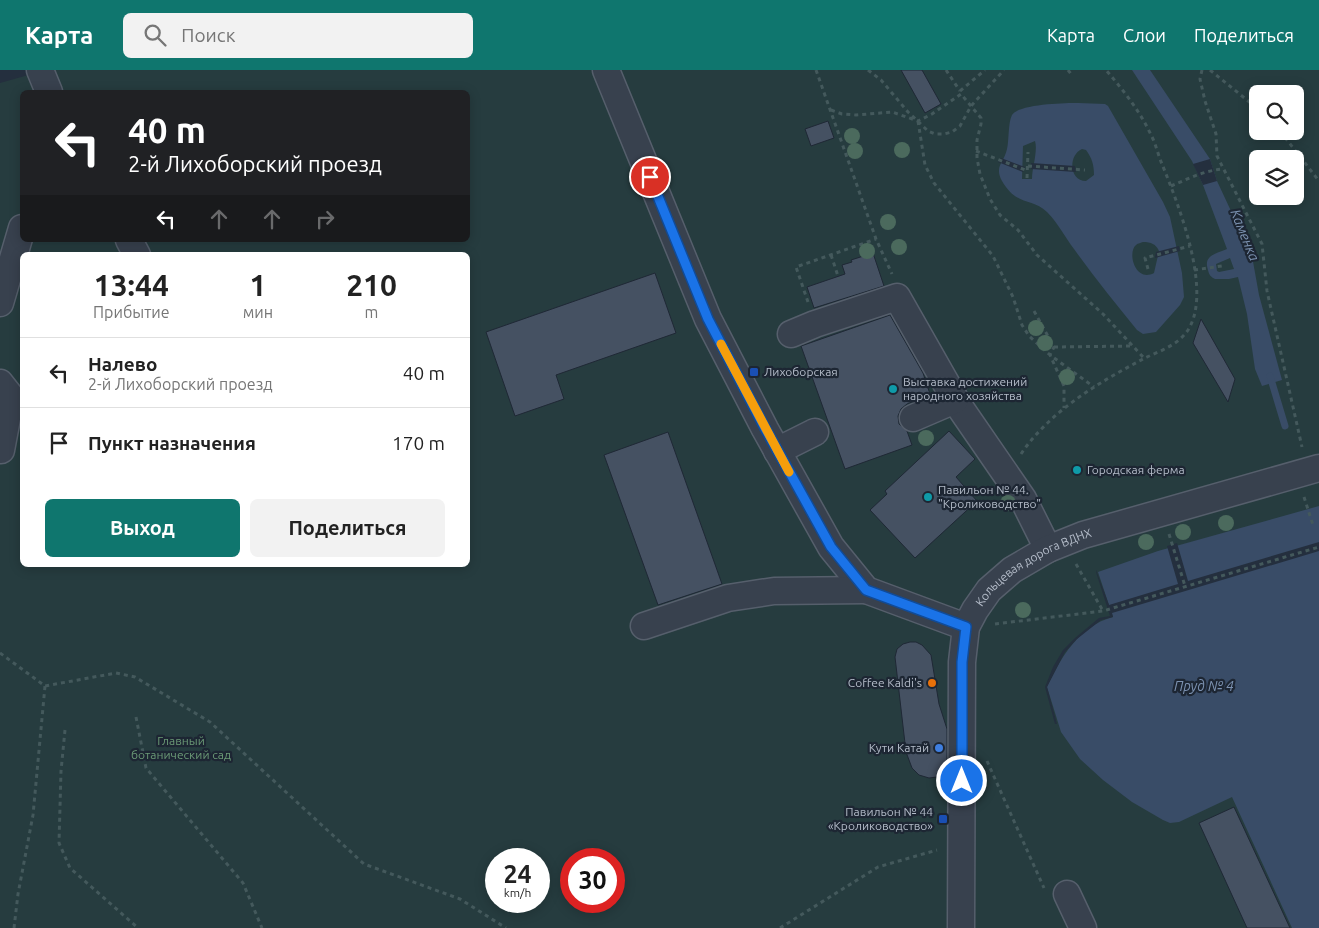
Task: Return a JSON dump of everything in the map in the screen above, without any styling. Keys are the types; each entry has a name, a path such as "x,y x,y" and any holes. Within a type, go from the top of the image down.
{"street":[{"path":"40,70 47,90"},
{"path":"606,70 708,319 831,547 866,590"},
{"path":"0,303 20,235"},
{"path":"791,334 815,324 897,297 955,400 1023,499 1048,549"},
{"path":"0,383 11,397 1,450"},
{"path":"913,418 955,400"},
{"path":"777,450 815,432"},
{"name":"Кольцевая дорога ВДНХ","path":"961,928 962,662 966,627 989,590 1012,570 1048,549 1083,536 1310,478"},
{"path":"644,626 728,598 774,590 866,590 966,627"},
{"path":"1057,895 1083,928"}],"path":[{"path":"868,70 881,80 908,112 928,131 935,134 952,132 960,126 971,106 1004,70"},
{"path":"946,70 981,118 976,150 980,174 990,199 1000,215 1018,230 1038,255 1090,300 1144,358"},
{"path":"831,110 842,114 856,115 892,112 918,121 932,114 961,93 984,70"},
{"path":"1068,70 1070,74"},
{"path":"1017,461 1043,427 1064,409 1094,387 1144,358 1165,350 1185,335 1195,318 1198,302 1190,246 1171,186 1152,136 1144,121 1106,70"},
{"path":"1202,70 1200,79 1216,134 1218,156 1262,244 1267,291 1310,478 1313,525"},
{"path":"1210,70 1249,102"},
{"path":"918,121 925,165 934,183 993,256 1013,297 1022,325 1029,336 1050,355 1094,387"},
{"path":"1287,140 1319,181"},
{"path":"976,150 1026,170"},
{"path":"1028,152 1030,166"},
{"path":"1026,170 1030,166 1085,170"},
{"path":"1171,186 1214,169 1224,168"},
{"path":"1026,170 1028,178"},
{"path":"815,324 796,267 876,239"},
{"path":"1148,269 1144,258 1190,246"},
{"path":"831,255 839,279"},
{"path":"1194,270 1220,266"},
{"path":"1034,311 1054,347"},
{"path":"1054,347 1134,346"},
{"path":"1050,355 1054,347"},
{"path":"1050,355 1064,386 1064,409"},
{"path":"1169,537 1185,586"},
{"path":"1020,621 1103,611 1319,547"},
{"path":"1074,561 1103,611"},
{"path":"0,653 44,686 116,673 135,677 210,722 364,864 460,899 506,928"},
{"path":"14,928 18,894 33,816 44,686"},
{"path":"136,717 146,768 243,883 262,928"},
{"path":"65,730 61,771 59,843 70,868 138,928"},
{"path":"985,756 1057,895"},
{"path":"780,928 878,866 940,849"}],"green space":[{"name":"Выставка достижений народного хозяйства","path":"40,70 1319,70 1319,928 0,928 0,83"}],"water":[{"path":"1132,70 1150,70 1210,159 1217,181 1252,256 1259,295 1282,380 1262,386 1255,369 1247,314 1238,277 1215,279 1209,273 1207,261 1209,258 1227,249 1192,161","holes":["1230,258 1234,269 1219,272 1217,271 1216,264"]},
{"path":"1071,103 1105,104 1108,106 1170,217 1182,273 1184,297 1180,305 1156,332 1143,334 1137,330 1089,270 1051,216 1036,204 1013,195 1000,176 999,168 1006,154 1012,115 1016,111 1032,106","holes":["1035,141 1036,150 1032,179 1022,179 1023,146","1082,149 1086,150 1094,168 1094,175 1086,181 1076,177 1072,167 1077,152","1142,242 1153,244 1159,251 1154,273 1147,275 1142,274 1134,265 1132,254 1137,244"]},
{"name":"Пруд № 4","path":"1319,506 1319,928 1292,928 1232,797 1179,822 1170,823 1132,802 1103,780 1080,759 1061,732 1047,687 1058,665 1072,644 1090,628 1101,621 1113,617 1098,572 1158,551"}],"pier":[{"path":"1001,158 1025,167 1023,172 998,162"},
{"path":"1210,159 1217,181 1203,185 1193,164"},
{"path":"1031,163 1075,166 1076,172 1031,169"},
{"path":"1179,246 1180,251 1155,258 1156,252"},
{"path":"1319,542 1319,551 1112,613 1113,617 1101,620 1077,639 1065,652 1047,687 1057,724 1055,724 1045,687 1053,667 1063,650 1075,638 1099,618 1110,616 1096,570 1109,605 1178,584 1167,546 1177,543 1188,581"}],"building":[{"path":"901,70 922,70 941,104 925,113"},
{"path":"828,121 834,138 811,146 805,129"},
{"path":"873,253 884,286 814,308 807,287 845,274 842,265"},
{"path":"655,273 676,333 556,375 564,399 515,416 486,332"},
{"path":"890,315 923,373 930,394 907,404 901,409 898,416 899,424 907,431 912,445 845,469 801,346"},
{"path":"1201,319 1235,379 1228,402 1193,343"},
{"name":"Павильон № 44. \"Кролиководство\"","path":"949,431 975,459 956,477 977,501 915,558 870,510 887,494 885,491"},
{"path":"668,432 722,584 658,605 604,455"},
{"path":"910,642 922,645 931,655 939,704 947,729 947,765 943,773 937,777 929,778 919,775 912,768 906,752 895,657 897,649 903,644"},
{"path":"1234,807 1290,928 1247,928 1199,823"}],"waterway":[{"name":"Каменка","path":"1270,376 1285,426"}],"slow traffic":[{"path":"721,344 789,472"}],"place":[{"name":"Лихоборская","path":"754,372"},
{"name":"Выставка достижений народного хозяйства","path":"893,389"},
{"name":"Городская ферма","path":"1077,470"},
{"name":"Павильон № 44. \"Кролиководство\"","path":"928,497"},
{"name":"Coffee Kaldi's","path":"932,683"},
{"name":"Кути Катай","path":"939,748"},
{"name":"Павильон № 44 «Кролиководство»","path":"943,819"}],"route":[{"path":"650,177 708,319 765,428 831,547 866,590 966,627 962,662 962,781"}],"park label":[{"name":"Главный ботанический сад","path":"181,748"}]}
